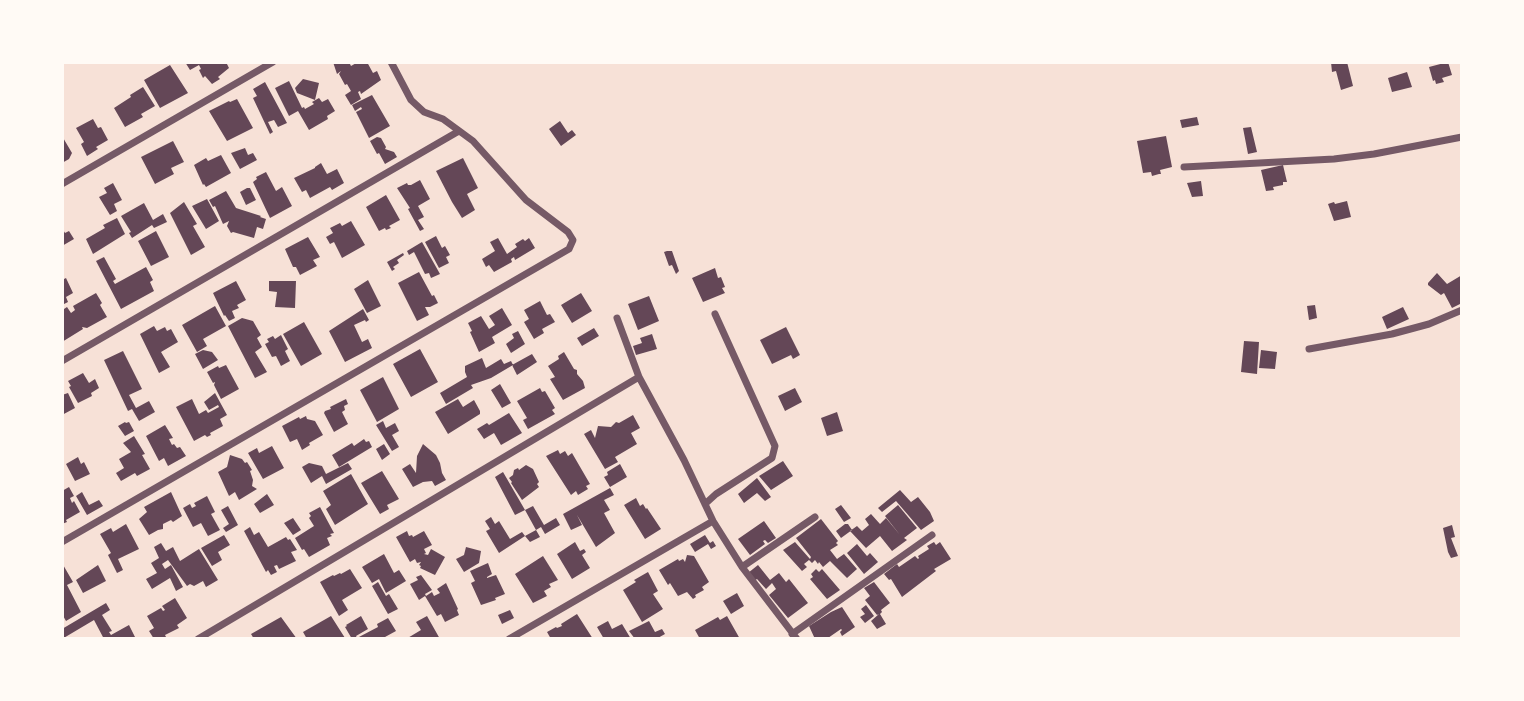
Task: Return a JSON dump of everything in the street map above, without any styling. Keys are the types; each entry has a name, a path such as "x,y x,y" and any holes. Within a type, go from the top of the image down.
{"street":[{"path":"62,184 273,62"},
{"path":"62,542 569,249 573,240 568,232 526,200 473,141 443,119 424,112 411,100 391,62"},
{"path":"62,361 459,131"},
{"path":"1184,167 1334,159 1462,137"},
{"path":"1309,349 1392,334 1429,324 1462,310"},
{"path":"705,504 772,458 775,446 715,314"},
{"path":"617,318 639,377 713,521 742,567 794,636 932,535"},
{"path":"198,639 639,377"},
{"path":"742,567 815,517"},
{"path":"509,639 713,521"}],"building":[{"path":"185,62 226,62 229,68 212,84 205,76 203,78 199,65 190,70"},
{"path":"333,62 349,62 351,66 367,62 381,80 361,94 358,92 361,99 351,105 345,95 351,91 339,74 341,71 337,74"},
{"path":"1331,62 1347,62 1353,86 1341,90 1336,71 1332,72"},
{"path":"1448,62 1452,75 1436,84 1429,67"},
{"path":"170,65 188,93 160,108 144,80"},
{"path":"1407,72 1412,87 1392,92 1388,78"},
{"path":"303,79 319,83 315,100 297,93 295,88"},
{"path":"289,81 302,108 314,104 312,102 319,98 322,102 328,99 335,111 309,130 298,111 289,116 275,88"},
{"path":"265,82 287,123 278,127 274,120 268,122 273,132 270,134 253,98 257,96 253,89"},
{"path":"143,87 155,106 125,127 114,108"},
{"path":"372,95 390,126 369,138 356,112 361,107 355,111 352,105"},
{"path":"237,99 253,128 227,141 209,111"},
{"path":"1197,117 1199,125 1182,128 1180,120"},
{"path":"93,119 108,140 87,156 76,128"},
{"path":"560,121 568,133 572,130 576,135 561,146 549,129"},
{"path":"1251,127 1257,152 1248,154 1243,128"},
{"path":"62,136 72,153 62,163"},
{"path":"1166,136 1172,167 1152,176 1151,172 1143,173 1137,141"},
{"path":"381,138 385,149 394,152 397,157 385,164 370,141"},
{"path":"173,141 184,162 171,168 174,174 155,184 141,157"},
{"path":"245,148 248,155 253,153 257,160 240,169 231,153"},
{"path":"221,155 231,173 206,187 194,165"},
{"path":"463,158 478,188 467,194 475,210 462,218 436,171"},
{"path":"321,163 327,174 337,169 344,183 310,198 306,190 302,192 294,178"},
{"path":"1283,165 1287,182 1266,191 1261,170"},
{"path":"266,172 276,191 282,187 292,206 270,218 253,182"},
{"path":"420,180 430,199 418,206 424,217 418,220 424,229 420,231 397,188"},
{"path":"1201,181 1203,196 1192,197 1187,183"},
{"path":"113,183 122,200 114,204 117,211 110,215 99,197 107,193 104,188"},
{"path":"247,188 256,200 246,205 240,192"},
{"path":"226,191 236,208 266,219 263,229 257,227 254,238 231,233 227,226 229,221 223,224 209,200"},
{"path":"386,195 400,220 389,226 391,228 379,231 366,207"},
{"path":"207,199 219,221 206,229 192,206"},
{"path":"1347,201 1351,217 1334,221 1328,204"},
{"path":"184,202 197,224 193,226 205,247 191,255 170,213"},
{"path":"144,203 153,220 163,214 167,222 154,228 152,225 132,238 121,216"},
{"path":"117,218 125,234 93,254 86,239"},
{"path":"351,221 365,245 342,258 334,242 330,244 326,237 333,233 330,228"},
{"path":"62,228 65,233 69,231 74,239 62,246"},
{"path":"156,231 169,257 151,266 138,241"},
{"path":"436,236 450,255 446,257 449,263 439,268 425,242"},
{"path":"308,237 320,257 313,260 317,266 300,275 285,249"},
{"path":"498,238 507,254 523,239 529,238 535,248 515,260 514,257 512,262 494,272 489,265 486,267 482,259 495,251 490,242"},
{"path":"422,242 440,274 431,278 429,273 425,274 414,252 409,255 407,251"},
{"path":"672,251 679,271 676,274 672,265 669,266 664,252"},
{"path":"404,255 397,260 399,263 392,271 387,262"},
{"path":"104,257 116,279 113,281 115,284 146,267 153,280 150,282 154,291 121,309 96,261"},
{"path":"715,268 725,293 703,302 692,278"},
{"path":"419,272 438,303 425,307 429,315 417,321 398,283"},
{"path":"1437,273 1447,284 1462,275 1462,303 1452,308 1444,293 1441,295 1428,285"},
{"path":"62,275 73,293 66,297 68,302 62,305"},
{"path":"368,280 381,306 367,313 354,289"},
{"path":"236,281 246,300 232,311 235,318 229,321 213,293"},
{"path":"269,281 296,281 295,308 275,307 277,292 269,291"},
{"path":"96,293 107,317 87,328 82,327 62,342 62,305 71,313 75,310 73,306"},
{"path":"581,293 592,311 572,323 561,305"},
{"path":"649,296 659,321 638,330 628,304"},
{"path":"540,301 547,315 550,314 555,322 542,329 544,333 534,339 524,322 529,319 524,310"},
{"path":"1315,305 1317,318 1309,320 1307,306"},
{"path":"215,306 226,326 203,339 207,346 197,352 182,325"},
{"path":"1403,307 1409,319 1387,329 1382,317"},
{"path":"502,308 512,325 492,337 495,343 479,352 468,323 481,316 489,329 495,325 489,316"},
{"path":"363,309 369,320 354,325 362,342 368,339 372,348 345,362 329,331"},
{"path":"242,318 253,321 261,335 257,338 262,347 255,352 267,372 255,378 228,326"},
{"path":"304,322 322,354 301,366 283,334"},
{"path":"154,326 157,331 165,327 167,331 171,329 178,342 161,352 170,367 159,373 140,334"},
{"path":"786,327 800,355 793,359 791,355 772,364 760,340"},
{"path":"594,328 599,336 582,346 577,338"},
{"path":"518,331 525,344 511,353 506,344"},
{"path":"652,334 657,349 636,355 633,346 642,343 640,338"},
{"path":"281,335 290,361 281,366 265,344 269,342 267,339"},
{"path":"1244,341 1259,342 1257,374 1241,372"},
{"path":"420,349 438,382 411,397 393,364"},
{"path":"203,350 212,352 218,360 203,369 195,354"},
{"path":"1261,350 1277,352 1275,369 1259,368"},
{"path":"123,351 142,389 129,395 136,408 149,401 155,412 139,421 132,409 128,411 104,360"},
{"path":"564,352 585,388 563,400 550,379 555,377 548,366"},
{"path":"532,354 537,362 517,375 512,365"},
{"path":"482,358 486,368 501,359 504,364 511,361 513,365 471,385 473,388 446,404 440,393 467,377 465,366"},
{"path":"226,365 239,389 221,399 215,382 207,372"},
{"path":"83,373 89,383 95,379 99,388 91,393 92,396 78,403 68,381"},
{"path":"383,377 399,409 377,422 360,390"},
{"path":"500,384 511,403 502,408 491,390"},
{"path":"540,388 555,408 552,410 555,414 528,429 523,420 527,418 517,401"},
{"path":"795,388 802,402 785,411 778,396"},
{"path":"68,393 75,408 62,415 62,395"},
{"path":"215,393 227,415 220,419 223,426 211,435 194,441 176,407 192,399 199,414 206,410 208,413 219,407 209,410 204,402"},
{"path":"346,399 348,404 342,412 348,424 334,432 324,413"},
{"path":"458,399 463,407 474,400 480,414 448,434 435,412"},
{"path":"837,412 843,431 827,436 821,418"},
{"path":"509,413 522,433 501,445 494,433 484,439 477,429"},
{"path":"633,415 640,428 631,433 637,444 615,457 618,462 605,469 584,434 591,430 595,438 598,426 611,427"},
{"path":"306,416 315,421 323,435 302,450 297,439 290,442 282,426"},
{"path":"383,421 386,428 395,423 399,431 392,435 399,447 392,451 376,425"},
{"path":"129,422 134,431 125,436 118,426"},
{"path":"165,425 173,438 169,439 172,445 180,447 186,456 168,466 164,458 159,461 146,436"},
{"path":"134,436 150,469 121,481 116,473 124,468 119,459 131,452 123,443"},
{"path":"364,439 372,447 339,467 332,455"},
{"path":"384,444 390,454 382,460 376,449"},
{"path":"423,444 436,455 446,480 435,486 432,481 413,487 402,469 410,464 416,473 417,456"},
{"path":"272,446 284,468 263,479 248,453 257,448 259,453"},
{"path":"558,450 560,454 565,451 568,456 572,453 590,484 578,495 576,491 571,495 546,456"},
{"path":"230,455 247,462 252,470 252,486 257,489 239,500 235,492 229,496 218,472 227,467"},
{"path":"78,457 90,474 75,481 66,464"},
{"path":"783,461 793,476 771,490 759,476"},
{"path":"309,463 322,466 326,474 348,463 352,469 326,484 322,476 311,483 302,467"},
{"path":"620,464 627,477 610,487 604,477"},
{"path":"526,465 533,469 539,487 522,500 509,478 514,470"},
{"path":"382,471 399,499 387,505 389,509 380,514 361,483"},
{"path":"503,472 525,510 515,515 495,477"},
{"path":"351,474 368,504 335,525 326,509 331,505 323,491"},
{"path":"757,478 771,497 765,501 757,493 744,503 738,494"},
{"path":"69,487 74,496 70,498 72,503 74,501 80,512 62,524 62,491"},
{"path":"610,488 614,495 604,500 610,510 604,513 615,533 596,547 577,515 582,525 571,530 563,514"},
{"path":"900,490 911,502 918,497 934,521 921,530 896,501 882,512 878,508"},
{"path":"82,492 89,505 99,500 103,506 87,515 76,496"},
{"path":"171,492 182,516 163,524 163,529 149,535 139,519 147,512 144,507"},
{"path":"267,494 274,505 260,513 254,504"},
{"path":"207,496 215,512 211,514 220,530 208,536 201,523 193,527 183,508 190,504 192,508 196,506 194,503"},
{"path":"636,498 661,529 645,539 624,505"},
{"path":"841,505 851,518 844,522 835,509"},
{"path":"898,505 917,528 892,551 880,536 866,548 850,531 857,526 862,531 869,525 865,519 871,514 880,524 886,518 900,535 885,516"},
{"path":"228,506 238,525 226,532 223,528 229,524 221,510"},
{"path":"533,506 544,525 556,518 560,525 545,534 541,527 536,530 525,510"},
{"path":"320,507 334,533 327,538 330,545 309,557 295,538 314,526 309,513"},
{"path":"491,517 495,524 499,521 510,539 522,532 525,536 499,553 486,531 490,529 485,521"},
{"path":"293,518 301,530 293,535 284,523"},
{"path":"821,519 838,541 838,545 830,550 837,559 844,554 857,569 847,578 830,561 823,567 815,560 812,563 809,560 802,571 783,550 795,542 810,559 796,538"},
{"path":"764,521 776,538 768,543 763,541 765,544 750,555 738,539"},
{"path":"126,524 139,549 118,559 123,570 117,573 108,555 111,553 100,534 111,528 113,532"},
{"path":"845,524 852,530 841,538 836,531"},
{"path":"1452,525 1455,537 1451,538 1458,556 1451,558 1443,528"},
{"path":"250,527 254,535 259,532 268,547 286,537 290,539 297,550 291,552 296,561 279,569 277,565 274,566 277,572 271,575 268,570 266,572 244,531"},
{"path":"536,530 540,537 530,542 525,536"},
{"path":"407,531 413,537 424,531 432,545 424,549 424,554 428,555 431,549 445,557 435,575 420,568 421,562 417,563 415,559 410,562 396,537"},
{"path":"224,535 230,545 218,552 222,560 212,566 201,548"},
{"path":"705,535 716,546 711,549 708,544 695,552 690,544"},
{"path":"575,542 580,551 584,549 586,552 582,555 590,568 572,579 557,554"},
{"path":"934,542 936,545 940,542 951,559 934,569 936,571 902,597 891,579 884,574 915,556 918,559"},
{"path":"161,543 166,551 173,547 180,561 199,549 218,580 206,587 203,581 187,586 168,560 162,564 165,569 171,565 183,587 176,591 170,578 152,589 146,579 157,573 151,563 159,558 154,547"},
{"path":"857,544 867,556 870,553 878,562 864,574 847,553"},
{"path":"466,547 481,551 479,563 464,572 456,559 464,555"},
{"path":"384,554 394,573 399,570 406,581 386,593 379,579 372,583 362,567"},
{"path":"687,555 694,556 709,582 693,599 687,592 678,596 659,570 678,559 685,562"},
{"path":"543,556 558,580 549,584 551,587 544,591 547,596 533,603 515,574"},
{"path":"62,563 73,582 67,585 81,612 66,621 62,614"},
{"path":"488,563 492,574 487,578 496,575 505,594 481,605 471,583 475,581 470,571"},
{"path":"98,565 106,581 83,593 76,580"},
{"path":"758,565 770,580 779,573 786,582 789,579 808,603 788,618 769,595 776,589 772,583 766,589 748,573"},
{"path":"350,569 362,588 342,600 348,610 339,616 320,582"},
{"path":"816,569 819,572 822,569 840,590 827,599 810,579"},
{"path":"648,572 658,591 653,594 663,609 642,622 623,590"},
{"path":"421,575 432,590 426,596 432,592 434,596 440,593 437,589 446,583 459,615 445,622 441,614 437,616 425,596 419,600 410,584"},
{"path":"378,582 398,609 388,614 372,586"},
{"path":"874,582 890,603 880,614 886,624 877,629 871,621 879,614 865,600 870,596 864,588"},
{"path":"737,593 744,606 731,614 723,601"},
{"path":"175,598 187,618 177,625 179,628 165,635 167,639 154,639 149,631 154,628 147,616 161,608 165,610 162,606"},
{"path":"106,603 110,610 102,615 112,631 109,632 111,635 129,625 136,639 104,639 94,620 62,639 62,629"},
{"path":"866,605 874,616 865,623 860,617 865,614 861,609"},
{"path":"842,607 855,627 842,636 841,629 828,638 815,639 809,626"},
{"path":"510,610 514,618 502,624 498,615"},
{"path":"577,614 593,639 551,639 547,632 562,626"},
{"path":"331,616 345,638 307,639 303,632"},
{"path":"361,616 368,629 357,638 388,618 396,631 386,639 352,639 345,627"},
{"path":"427,616 440,639 406,639 421,630 416,622"},
{"path":"727,616 740,639 700,639 695,630 718,617 720,620"},
{"path":"281,617 297,639 254,639 251,634"},
{"path":"608,621 612,629 622,624 631,639 604,639 597,627"},
{"path":"649,621 655,632 662,629 665,634 656,639 635,639 629,631"}]}
